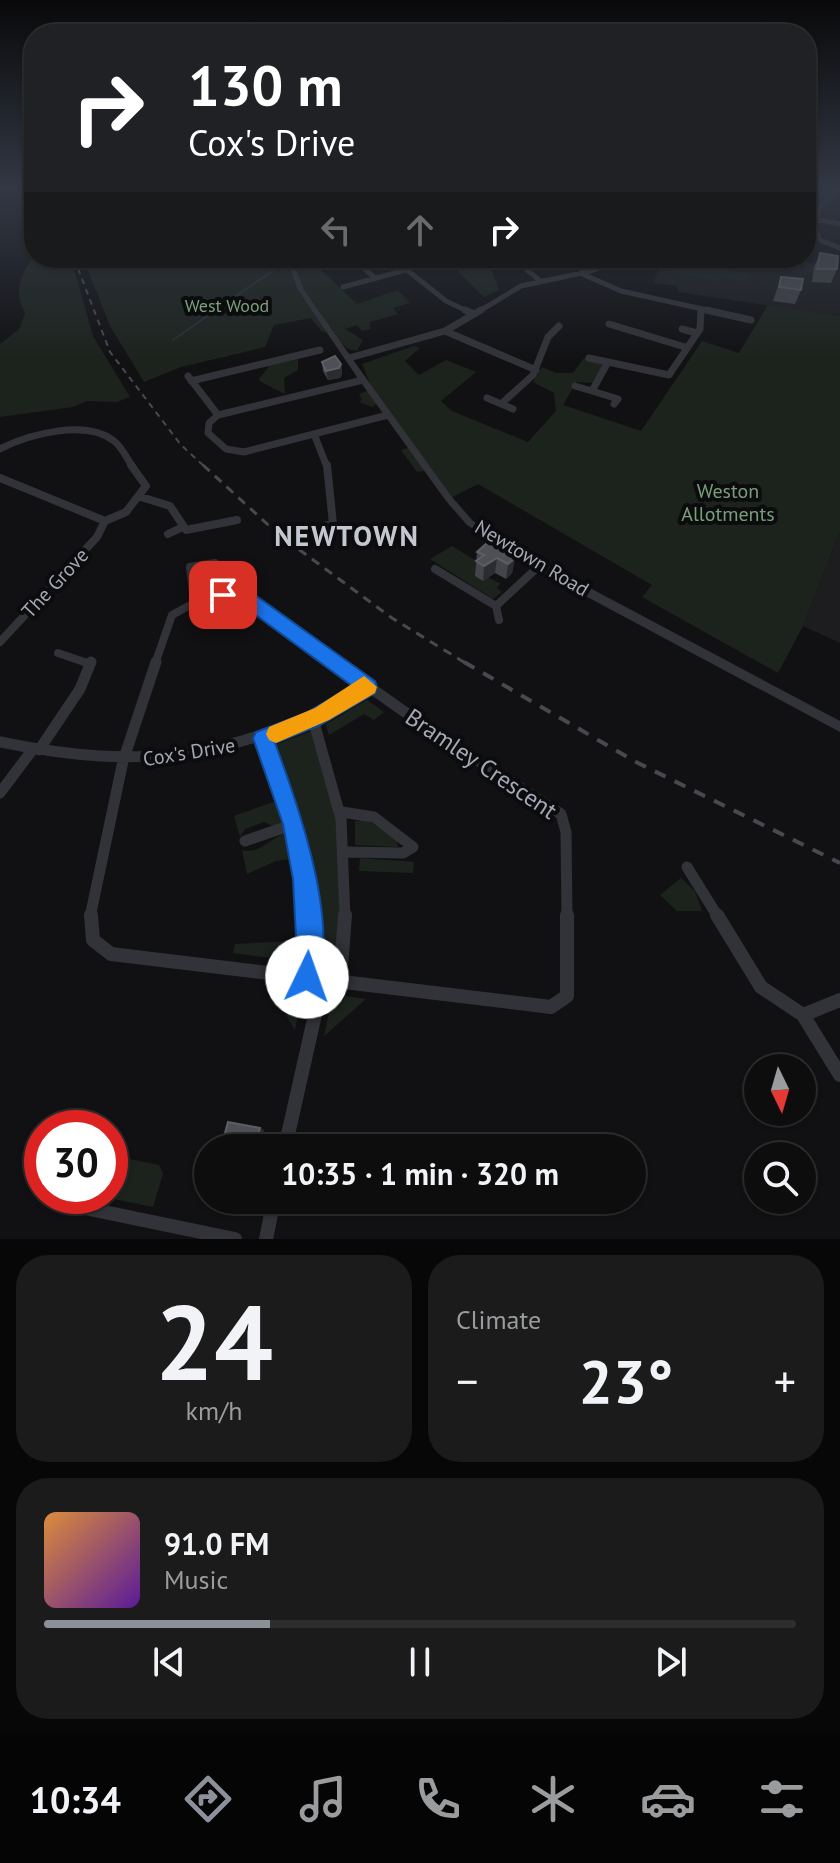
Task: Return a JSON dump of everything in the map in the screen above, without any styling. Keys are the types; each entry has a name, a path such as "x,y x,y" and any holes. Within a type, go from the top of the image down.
{"street":[{"name":"Newtown Road","path":"287,268 363,380 461,513 486,534 539,566 840,727"},
{"path":"364,268 375,278"},
{"path":"404,268 446,301 472,313"},
{"path":"525,268 539,280"},
{"path":"349,358 445,331 504,293 539,280 596,268"},
{"path":"343,287 406,270"},
{"path":"580,273 636,297 744,315 751,320"},
{"path":"589,358 669,375 697,333 701,309"},
{"path":"609,324 685,347"},
{"path":"501,404 536,370 552,333 559,326"},
{"path":"542,329 552,333"},
{"path":"682,329 697,333"},
{"path":"445,331 536,370"},
{"path":"218,415 190,379 320,350"},
{"path":"592,391 608,362"},
{"path":"363,380 218,415 209,423 208,433 226,449 234,451 388,415"},
{"path":"575,386 618,399"},
{"path":"487,398 513,409"},
{"path":"0,450 16,441 69,430 105,435 116,442 146,480 141,497 174,507 183,517 183,527"},
{"path":"314,434 329,464 327,503 333,524 323,526"},
{"path":"0,478 105,521"},
{"name":"The Grove","path":"0,642 97,537 105,521 126,512 141,497"},
{"path":"168,534 183,527 194,530 237,520"},
{"path":"194,603 188,571 190,567 215,563 223,595"},
{"path":"496,606 539,566"},
{"path":"435,569 496,606 499,620"},
{"name":"Bramley Crescent","path":"223,595 241,595 368,687 564,819 567,996 551,1007 111,954 97,948 89,936 90,918 123,761 172,615 194,603 223,595"},
{"path":"0,793 80,689 91,662 58,653"},
{"name":"Cox's Drive","path":"0,742 36,750 123,761 191,755 263,738 313,719 368,687"},
{"path":"313,719 342,812 348,852 340,981"},
{"path":"263,738 294,824 308,909 307,977"},
{"path":"342,812 374,817 412,843 413,847 403,853 348,852"},
{"path":"245,841 294,824"},
{"path":"687,867 761,987 803,1015 840,1075"},
{"path":"288,1134 323,979"},
{"path":"803,1015 840,1000"},
{"path":"114,1214 235,1239"},
{"path":"266,1239 271,1214"}],"shaded area":[{"path":"816,264 840,270 840,316 678,292 677,286 654,283 658,268 816,268"},
{"path":"840,531 840,643 803,626"}],"green space":[{"path":"26,268 74,268 93,336 130,397 117,402 87,401 73,407 0,417 0,344 19,329 25,313 19,292"},
{"name":"West Wood","path":"87,268 319,268 357,304 398,290 410,303 393,308 398,314 370,322 370,329 362,331 357,325 345,329 363,340 357,351 348,349 329,331 322,332 311,318 274,325 265,347 181,367 144,382 110,326"},
{"path":"455,268 491,268 499,290 484,297"},
{"path":"668,268 719,268 750,274 747,282 720,277 718,281 666,272"},
{"name":"Weston Allotments","path":"768,305 840,316 840,531 803,626 778,673 642,597 652,585 478,484 449,499 428,470 417,472 401,450 411,447 380,401 372,407 359,402 362,400 359,394 372,389 362,364 414,346 420,348 405,361 419,375 446,360 476,372 441,401 452,411 528,442 556,411 554,393 533,382 542,367 556,373 573,373 584,358 604,363 595,383 576,382 563,405 641,431 702,341 739,353"},
{"path":"298,359 298,370 284,378 285,394 259,379 270,365"},
{"path":"452,546 480,563 487,577 500,583 497,588 502,592 493,599 430,559"},
{"path":"367,700 384,712 374,720 364,714 329,735 326,724"},
{"path":"312,731 333,793 343,860 336,963 331,971 321,973 313,961 303,852 272,746"},
{"path":"276,801 282,822 273,826 264,822 245,829 240,837 234,816"},
{"path":"367,820 397,839 398,847 355,845 355,821"},
{"path":"285,833 290,859 276,861 247,874 242,850 260,848"},
{"path":"360,858 414,862 413,873 359,871"},
{"path":"681,878 695,891 702,911 677,911 660,895"},
{"path":"296,941 294,961 233,953 235,944"},
{"path":"269,987 302,992 295,1030"},
{"path":"333,994 366,999 324,1036"},
{"path":"128,1159 159,1165 163,1174 153,1207 128,1202"}],"building":[{"path":"820,253 838,256 837,269 817,269"},
{"path":"781,277 803,279 801,290 779,287"},
{"path":"335,356 341,364 339,368 326,371 322,362"},
{"path":"487,543 515,558 508,564 497,558 484,566 476,561 484,555 477,552"},
{"path":"228,1122 260,1128 258,1134 225,1134"}],"waterway":[{"path":"173,340 277,268"}],"railway":[{"path":"78,268 110,352 181,445 205,467"},
{"path":"203,465 278,534 392,618 467,664"},
{"path":"464,662 636,762 840,863"}],"slow traffic":[{"path":"276,734 322,714 368,687 364,684"}],"district":[{"name":"NEWTOWN","path":"347,536"}],"route":[{"path":"223,595 241,595 368,687 313,719 263,738 294,824 305,879 309,937 307,977"}]}
